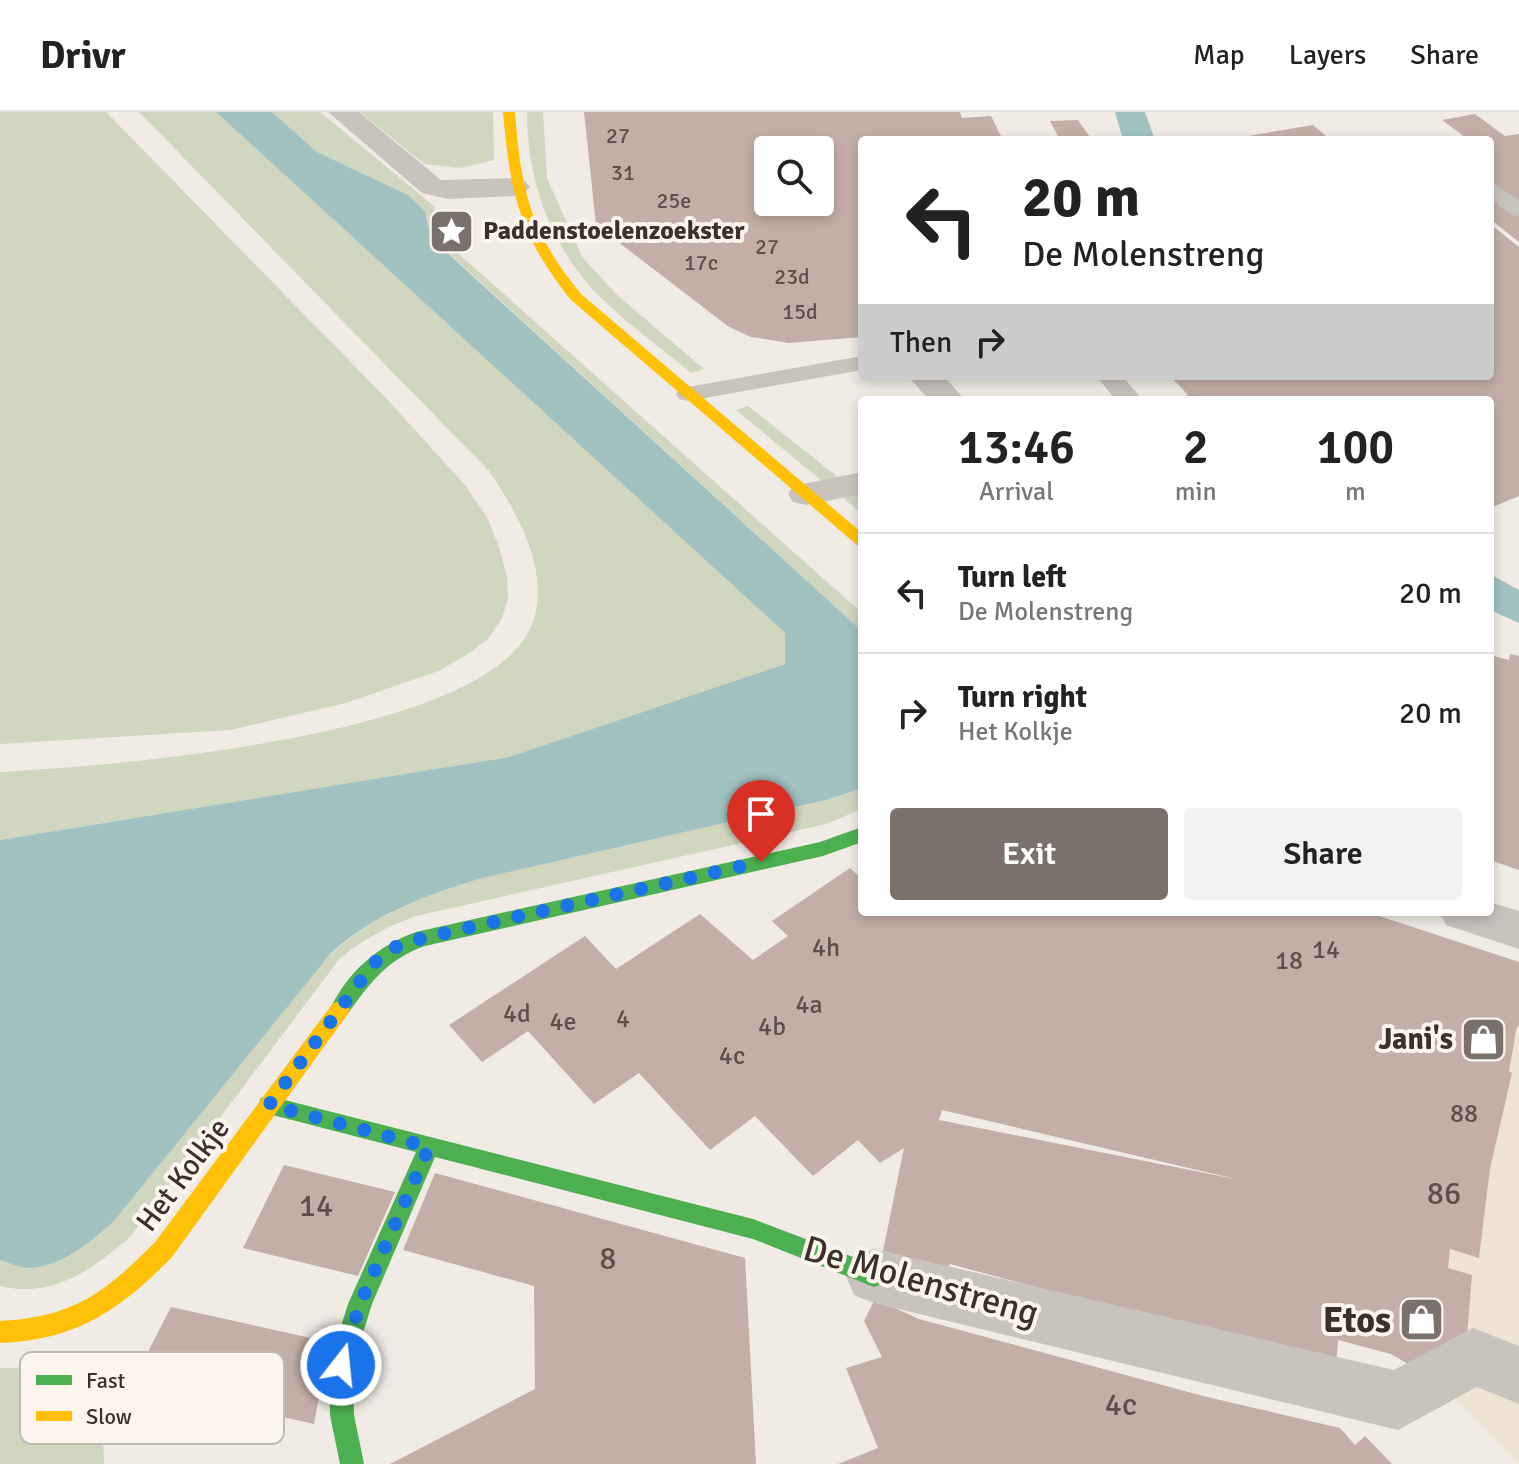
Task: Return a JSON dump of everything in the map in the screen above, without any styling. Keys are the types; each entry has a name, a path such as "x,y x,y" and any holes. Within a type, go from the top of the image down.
{"street":[{"path":"342,112 432,187 447,190 515,187"},
{"path":"509,112 515,187 533,238 556,276 576,297 858,538"},
{"path":"929,380 944,396"},
{"path":"806,494 858,484"},
{"name":"Het Kolkje","path":"0,1332 24,1333 74,1321 100,1310 127,1288 164,1249 373,964 393,948 423,938 823,849 858,836"},
{"path":"1475,916 1519,930"},
{"name":"De Molenstreng","path":"269,1105 753,1229 874,1276 1398,1400 1473,1357 1519,1375"},
{"path":"352,1464 342,1415 341,1365 360,1304 429,1147"}],"lane":[{"path":"1494,191 1519,210"},
{"path":"688,394 858,364"},
{"path":"1112,380 1126,396"}],"green space":[{"path":"0,112 106,112 384,396 465,485 487,517 507,576 508,599 502,618 488,639 438,671 346,703 230,730 0,744"},
{"path":"139,112 216,112 785,633 785,664 509,757 0,840 0,772 203,753 369,721 441,696 497,666 530,629 536,609 538,588 529,546 511,506 489,471"},
{"path":"272,112 320,112 434,206 438,229 450,246 858,609 858,627 431,237 425,211 408,195 317,152"},
{"path":"360,112 493,112 494,160 461,168 424,164"},
{"path":"527,112 543,112 547,178 582,257 617,295 704,369 691,373 633,326 591,288 567,256 547,218 534,177"},
{"path":"748,406 858,493 858,511 736,410"},
{"path":"858,789 858,811 826,824 416,916 376,934 340,958 131,1236 87,1270 55,1285 19,1289 0,1286 0,1260 29,1269 332,953 384,916 422,898 483,878 826,800"},
{"path":"0,1368 20,1369 20,1444 103,1444 104,1464 0,1464"}],"shaded area":[{"path":"1517,1026 1519,1464 1445,1389 1467,1335 1472,1276 1448,1268 1450,1249 1479,1258 1490,1169 1512,1073 1509,1071"}],"water":[{"path":"216,112 272,112 317,152 408,195 425,211 431,238 858,627 858,789 826,800 483,878 422,898 383,916 331,953 113,1222 85,1245 54,1263 31,1268 0,1260 0,840 509,757 785,664 785,633"},
{"path":"1115,112 1145,112 1154,136 1122,136"},
{"path":"1494,576 1519,590 1519,623 1494,612"}],"building":[{"path":"584,112 960,112 962,118 991,116 1001,136 858,136 858,337 789,343 751,337 729,327 596,225"},
{"path":"1475,114 1505,136 1519,134 1519,242 1494,222 1494,136 1464,136 1442,120"},
{"path":"1078,120 1089,136 1058,136 1050,121"},
{"path":"1313,125 1326,136 1248,136"},
{"path":"1494,227 1519,247 1519,496 1494,506 1494,396 1187,394 1174,380 1494,380"},
{"path":"1510,654 1519,656 1519,870 1494,861 1494,656 1509,660"},
{"path":"850,868 858,875 858,916 1379,916 1519,962 1519,1027 1490,1169 1479,1258 1450,1249 1448,1268 1472,1275 1467,1335 1408,1364 1391,1354 1338,1340 1336,1368 950,1264 948,1268 883,1251 904,1148 880,1163 858,1140 813,1176 755,1116 710,1150 639,1073 594,1104 528,1031 482,1062 449,1025 585,936 616,969 700,914 753,960 788,936 772,921","holes":["942,1110 1240,1180 939,1120"]},
{"path":"284,1165 395,1192 358,1276 243,1248"},
{"path":"435,1173 745,1258 756,1464 390,1464 535,1389 534,1286 403,1250"},
{"path":"875,1299 919,1319 1203,1396 1340,1428 1355,1445 1365,1436 1392,1464 838,1464 878,1448 846,1368 882,1357 864,1321"},
{"path":"171,1307 329,1342 314,1424 284,1417 284,1352 148,1352"}],"traffic: fast":[{"path":"340,1009 374,964 393,950 423,938 823,849 858,836"},
{"path":"269,1105 753,1229 874,1276"},
{"path":"352,1464 342,1415 341,1365 360,1304 429,1147"}],"traffic: slow":[{"path":"509,112 514,166 524,211 543,253 576,297 858,538"},
{"path":"0,1332 50,1327 71,1320 110,1298 146,1268 164,1249 340,1009"}],"place":[{"name":"Paddenstoelenzoekster","path":"452,231"},
{"name":"Jani's","path":"1484,1039"},
{"name":"Etos","path":"1422,1320"}],"route":[{"path":"341,1365 360,1304 429,1147 269,1105 373,964 393,948 423,938 761,862"}]}
